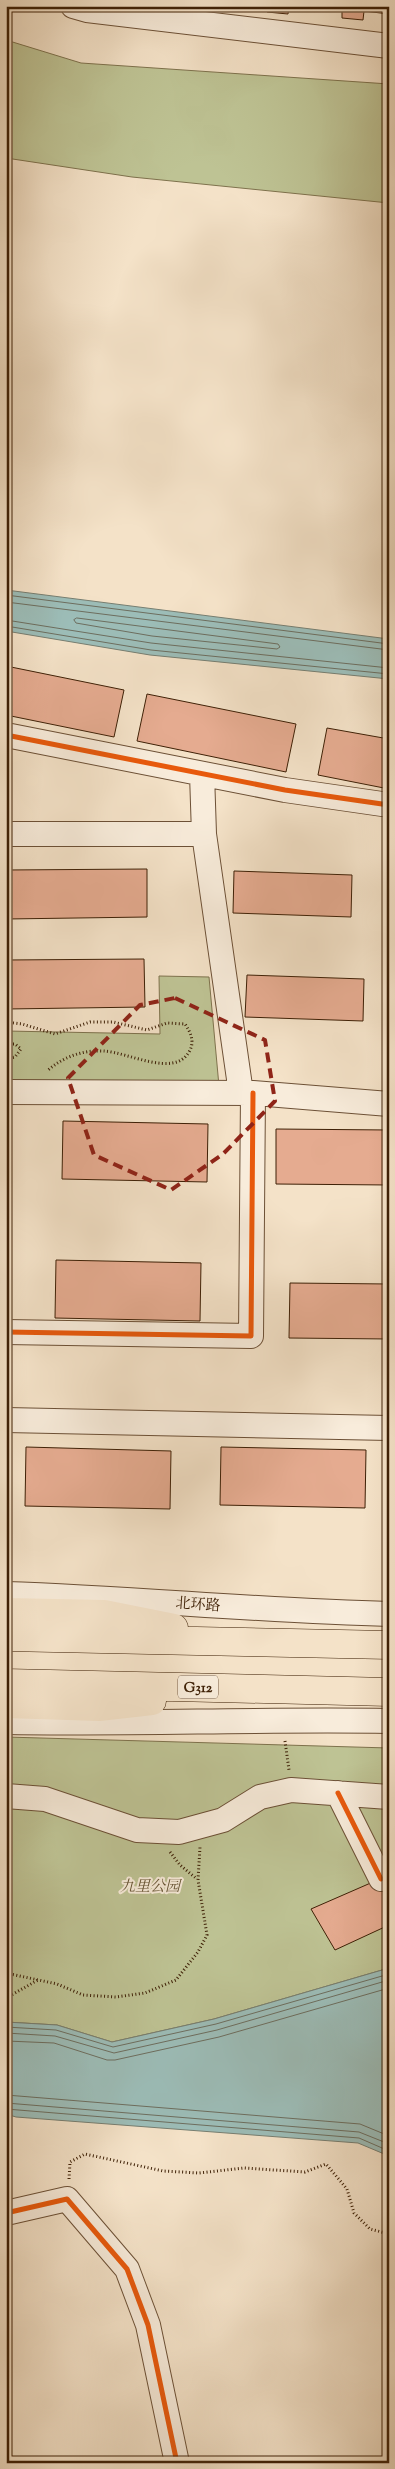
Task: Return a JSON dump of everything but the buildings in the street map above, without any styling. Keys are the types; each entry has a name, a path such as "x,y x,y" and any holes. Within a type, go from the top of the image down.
{"highway":[{"path":"6,1612 104,1614 244,1642"},
{"path":"6,1637 389,1645"},
{"name":"G312","path":"6,1683 389,1692"},
{"path":"6,1704 99,1706 264,1689"}],"street":[{"path":"83,8 389,46"},
{"path":"6,735 285,790 389,805"},
{"path":"6,1332 251,1336 247,1093 204,834 202,774"},
{"path":"6,834 204,834"},
{"path":"6,1092 247,1093 389,1104"},
{"path":"6,1420 389,1428"},
{"name":"北环路","path":"6,1594 102,1597 304,1612 389,1614"},
{"path":"6,1722 389,1720"},
{"path":"6,1796 45,1799 137,1830 179,1832 223,1820 260,1797 291,1790 389,1796"},
{"path":"338,1793 381,1879"},
{"path":"6,2213 67,2199 127,2269 148,2325 177,2463"}],"path":[{"path":"6,1022 22,1024 55,1034 90,1022 113,1022 147,1030 167,1023 186,1024 192,1035 191,1048 186,1058 174,1065 102,1051 77,1054 61,1059 47,1071 41,1081 40,1092"},
{"path":"6,1044 15,1044 21,1049 15,1058 6,1059"},
{"path":"282,1720 291,1790"},
{"path":"6,1972 83,1995 116,1997 145,1992 176,1980 198,1952 207,1935 198,1880 200,1847 223,1820"},
{"path":"148,1830 161,1841 180,1865 198,1880"},
{"path":"6,1998 38,1980"},
{"path":"67,2199 70,2162 85,2154 163,2171 181,2172 244,2168 305,2172 326,2164 347,2189 354,2213 370,2229 389,2234"}],"highlighted area":[{"path":"175,998 265,1040 275,1101 223,1154 171,1190 94,1155 68,1078 140,1005"}],"green space":[{"path":"6,40 81,63 389,84 389,203 132,177 6,158"},
{"path":"159,976 209,977 219,1086 6,1083 6,1031 160,1034"},
{"name":"九里公园","path":"6,1737 389,1748 389,1968 214,2019 112,2042 57,2025 6,2022"}],"water":[{"path":"6,590 389,639 389,679 150,655 6,631"},
{"path":"389,1968 389,2156 358,2143 16,2117 6,2114 6,2022 57,2025 112,2042 214,2019"}],"cycle path":[{"path":"6,735 285,790 389,805"},
{"path":"6,1332 251,1336 253,1093"},
{"path":"338,1793 381,1879"},
{"path":"6,2213 67,2199 127,2269 148,2325 177,2463"}]}
